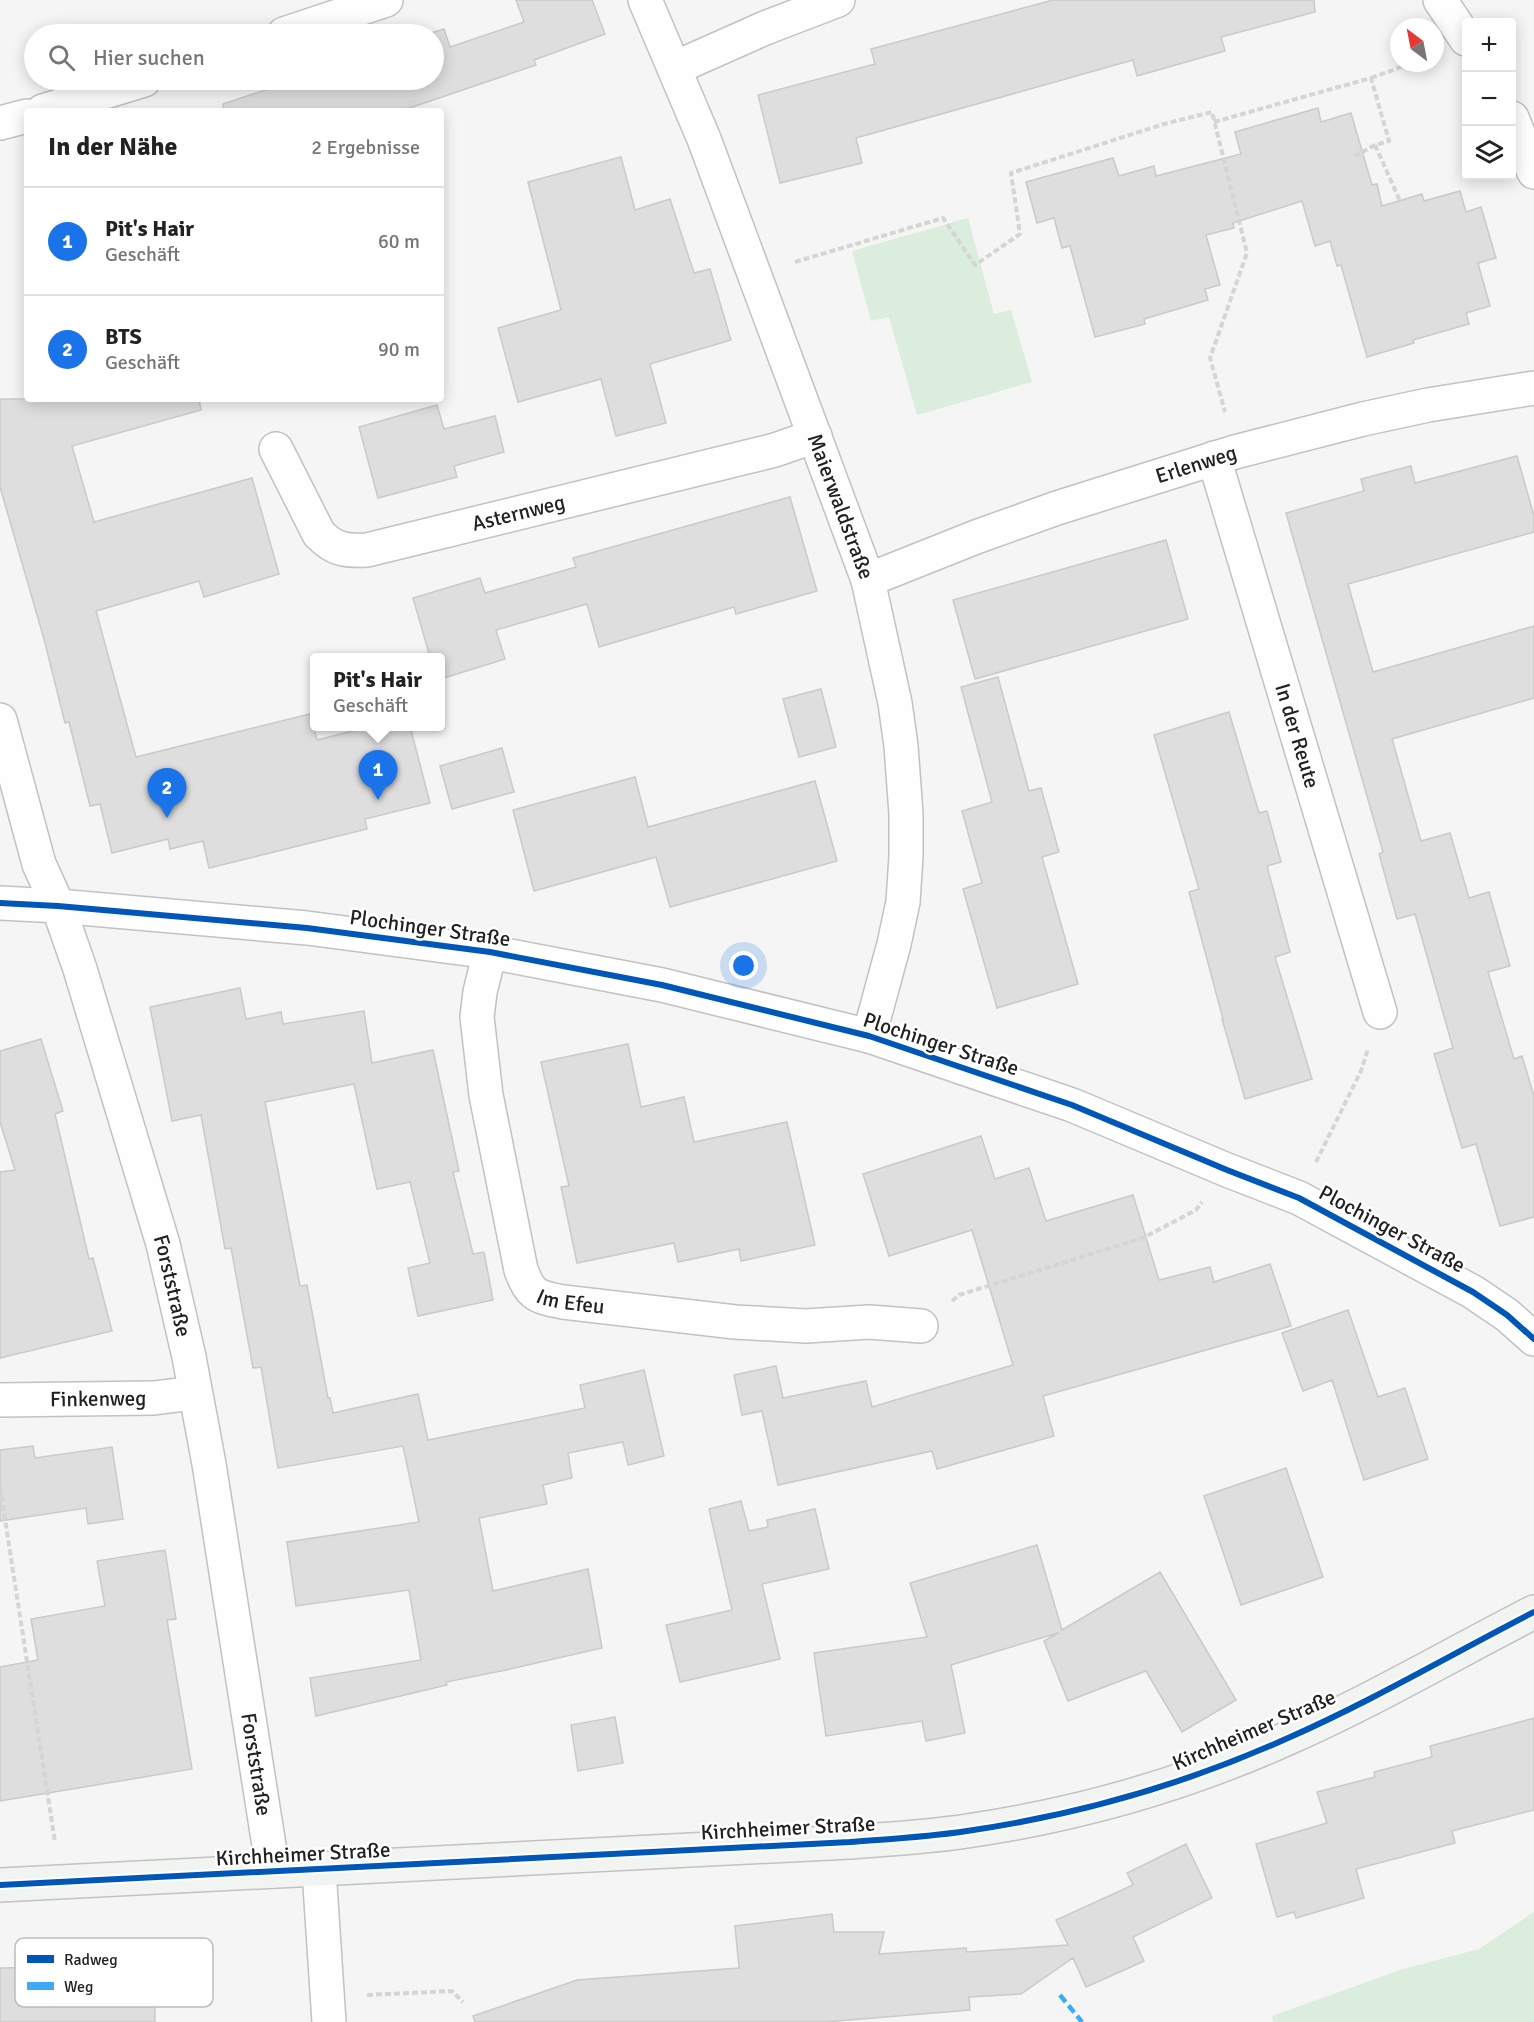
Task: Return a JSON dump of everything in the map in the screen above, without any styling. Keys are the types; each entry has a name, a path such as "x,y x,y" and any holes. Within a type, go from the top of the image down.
{"main road":[{"name":"Kirchheimer Straße","path":"0,1885 850,1842 966,1832 1090,1807 1154,1789 1221,1766 1279,1742 1365,1700 1534,1612"}],"street":[{"path":"314,24 386,0"},
{"name":"Maierwaldstraße","path":"645,0 704,139 868,580 895,703 906,814 903,902 869,1036"},
{"path":"675,68 765,28 838,0"},
{"path":"1440,0 1462,32"},
{"path":"53,108 111,90"},
{"path":"0,123 24,117"},
{"path":"1515,126 1534,172"},
{"name":"Erlenweg","path":"868,580 976,537 1047,512 1225,455 1363,419 1428,405 1534,388"},
{"name":"Asternweg","path":"276,449 319,534 329,543 346,551 375,548 775,450 815,436"},
{"name":"In der Reute","path":"1225,455 1380,1012"},
{"name":"Forststraße","path":"0,720 39,864 58,906 80,969 163,1244 189,1357 209,1464 273,1871"},
{"name":"Plochinger Straße","path":"0,903 307,928 490,952 662,985 869,1036 1072,1104 1299,1198 1473,1292 1507,1315 1534,1339"},
{"name":"Im Efeu","path":"490,952 480,992 477,1017 486,1095 521,1270 533,1294 563,1302 599,1304 735,1322 806,1326 869,1322 921,1326"},
{"name":"Finkenweg","path":"0,1400 154,1398 194,1393"},
{"path":"319,1870 329,2022"}],"path":[{"path":"1214,122 1390,71"},
{"path":"1355,156 1375,145 1389,141 1371,78"},
{"path":"754,274 943,219 975,265 1020,234 1011,173 1164,124 1212,112 1247,253 1210,357 1225,455"},
{"path":"1375,145 1400,201"},
{"path":"1299,1198 1361,1071 1380,1012"},
{"path":"921,1326 959,1295 1143,1238 1196,1210 1227,1170"},
{"path":"0,1487 56,1849"},
{"path":"357,1995 452,1991 463,2002"}],"green space":[{"path":"968,218 994,314 1011,310 1032,382 917,415 889,317 871,321 852,251"},
{"path":"1534,1912 1534,2022 1273,2022 1272,2016 1403,1969 1479,1949"}],"building":[{"path":"516,0 592,0 605,34 534,60 536,65 410,108 224,108 223,104 266,90 444,90 444,29 450,47 524,22"},
{"path":"1053,0 1314,0 1315,12 1221,37 1225,51 1137,76 1133,60 856,138 862,163 780,183 758,95 875,64 871,49"},
{"path":"1318,108 1321,122 1351,113 1372,185 1377,184 1382,206 1422,194 1424,201 1460,191 1466,212 1481,207 1496,258 1478,263 1490,306 1466,313 1469,324 1413,340 1414,343 1367,357 1341,265 1337,266 1330,241 1315,246 1302,201 1233,223 1234,228 1206,235 1220,285 1205,289 1208,300 1144,319 1145,324 1095,337 1070,246 1062,248 1054,218 1037,223 1026,182 1113,158 1119,176 1154,166 1156,176 1241,154 1235,132"},
{"path":"621,157 635,210 670,199 694,273 710,269 731,340 650,364 666,423 616,436 601,379 518,402 498,328 561,310 528,182"},
{"path":"0,399 24,399 24,402 200,402 201,410 72,446 94,522 252,478 279,574 204,597 199,581 96,611 136,757 310,714 310,731 315,731 317,740 352,731 411,731 430,803 365,819 367,829 209,868 203,841 170,849 168,839 112,853 100,804 90,806 69,722 65,723 44,639 0,487"},
{"path":"437,405 444,429 495,416 504,452 454,466 457,477 378,498 359,427"},
{"path":"1517,456 1534,516 1534,532 1348,584 1373,672 1534,626 1534,698 1392,739 1421,841 1450,833 1469,898 1489,892 1510,966 1488,972 1514,1059 1522,1056 1534,1096 1534,1217 1500,1226 1476,1144 1462,1148 1434,1054 1453,1048 1415,914 1397,919 1379,854 1383,852 1286,513 1364,491 1361,479 1411,466 1415,483"},
{"path":"790,497 817,591 736,614 734,607 599,647 587,604 496,630 505,659 445,678 445,653 429,653 413,598 480,578 485,593 576,567 573,558"},
{"path":"1166,540 1188,619 975,679 953,600"},
{"path":"998,677 1029,791 1041,788 1059,852 1042,857 1078,984 997,1008 963,889 982,883 962,811 992,802 961,687"},
{"path":"821,689 836,747 799,757 783,699"},
{"path":"1229,712 1259,813 1267,811 1281,862 1267,866 1290,952 1275,957 1312,1079 1245,1099 1189,892 1199,889 1154,735"},
{"path":"502,748 514,792 452,809 440,766"},
{"path":"635,777 648,827 815,781 837,861 670,907 656,857 534,891 513,810"},
{"path":"240,988 246,1019 281,1012 283,1024 364,1011 372,1063 433,1050 459,1171 453,1172 473,1254 484,1252 493,1300 418,1316 408,1268 430,1263 410,1182 377,1189 354,1084 265,1102 300,1286 307,1285 328,1398 330,1398 333,1413 418,1394 428,1440 585,1408 580,1385 644,1370 664,1456 628,1465 623,1442 568,1453 572,1478 543,1485 547,1504 479,1518 493,1591 588,1569 602,1648 446,1682 447,1685 316,1716 310,1678 421,1660 409,1590 296,1606 287,1542 419,1522 403,1446 278,1468 261,1367 253,1368 231,1248 225,1249 201,1115 172,1121 150,1007"},
{"path":"41,1039 63,1111 55,1114 89,1259 93,1258 112,1331 0,1358 0,1172 15,1170 0,1122 0,1051"},
{"path":"628,1044 641,1107 684,1097 694,1142 787,1122 815,1245 741,1261 739,1249 678,1262 674,1243 577,1263 561,1187 569,1186 541,1062"},
{"path":"981,1136 995,1179 1029,1168 1046,1221 1133,1195 1159,1280 1210,1267 1214,1282 1270,1264 1291,1326 1043,1396 1054,1436 937,1469 932,1451 778,1485 762,1411 742,1415 734,1375 776,1366 783,1398 866,1381 872,1407 1013,1365 972,1230 889,1256 863,1174"},
{"path":"1348,1310 1378,1397 1405,1388 1428,1459 1364,1480 1332,1380 1303,1391 1282,1333"},
{"path":"33,1446 35,1458 112,1447 123,1519 88,1524 86,1508 0,1521 0,1450"},
{"path":"1286,1468 1323,1577 1241,1605 1204,1496"},
{"path":"741,1501 749,1531 768,1527 767,1520 815,1509 829,1569 762,1584 780,1659 680,1682 666,1625 732,1610 709,1509"},
{"path":"1037,1545 1062,1630 1160,1572 1236,1700 1182,1732 1146,1671 1068,1701 1044,1641 1058,1633 951,1665 965,1733 926,1741 922,1721 826,1736 814,1653 927,1637 910,1583"},
{"path":"165,1550 176,1619 167,1620 192,1769 0,1801 0,1667 38,1660 31,1619 105,1606 97,1561"},
{"path":"615,1717 623,1763 578,1771 571,1725"},
{"path":"1534,1718 1534,1810 1452,1831 1455,1843 1356,1869 1364,1898 1296,1918 1294,1912 1277,1917 1256,1844 1327,1823 1317,1792 1375,1777 1374,1772 1432,1757 1430,1746"},
{"path":"1186,1844 1212,1898 1133,1937 1144,1961 1086,1987 1073,1958 1021,1994 969,1997 970,2010 825,2022 475,2022 473,2016 577,1980 739,1968 735,1926 832,1914 834,1932 884,1932 879,1954 966,1948 967,1952 1068,1945 1056,1920 1133,1885 1127,1873"},
{"path":"0,1968 15,1968 15,2007 155,2007 155,2022 0,2022"}],"marked path":[{"path":"1060,1995 1082,2022"}],"cycle path":[{"path":"0,903 307,928 490,952 662,985 869,1036 1072,1105 1299,1198 1473,1292 1507,1315 1534,1339"},
{"path":"0,1885 850,1842 938,1835 1008,1824 1130,1796 1249,1755 1350,1709 1534,1612"}],"place":[{"name":"Pit's Hair","path":"378,800"},
{"name":"BTS","path":"167,818"}]}
